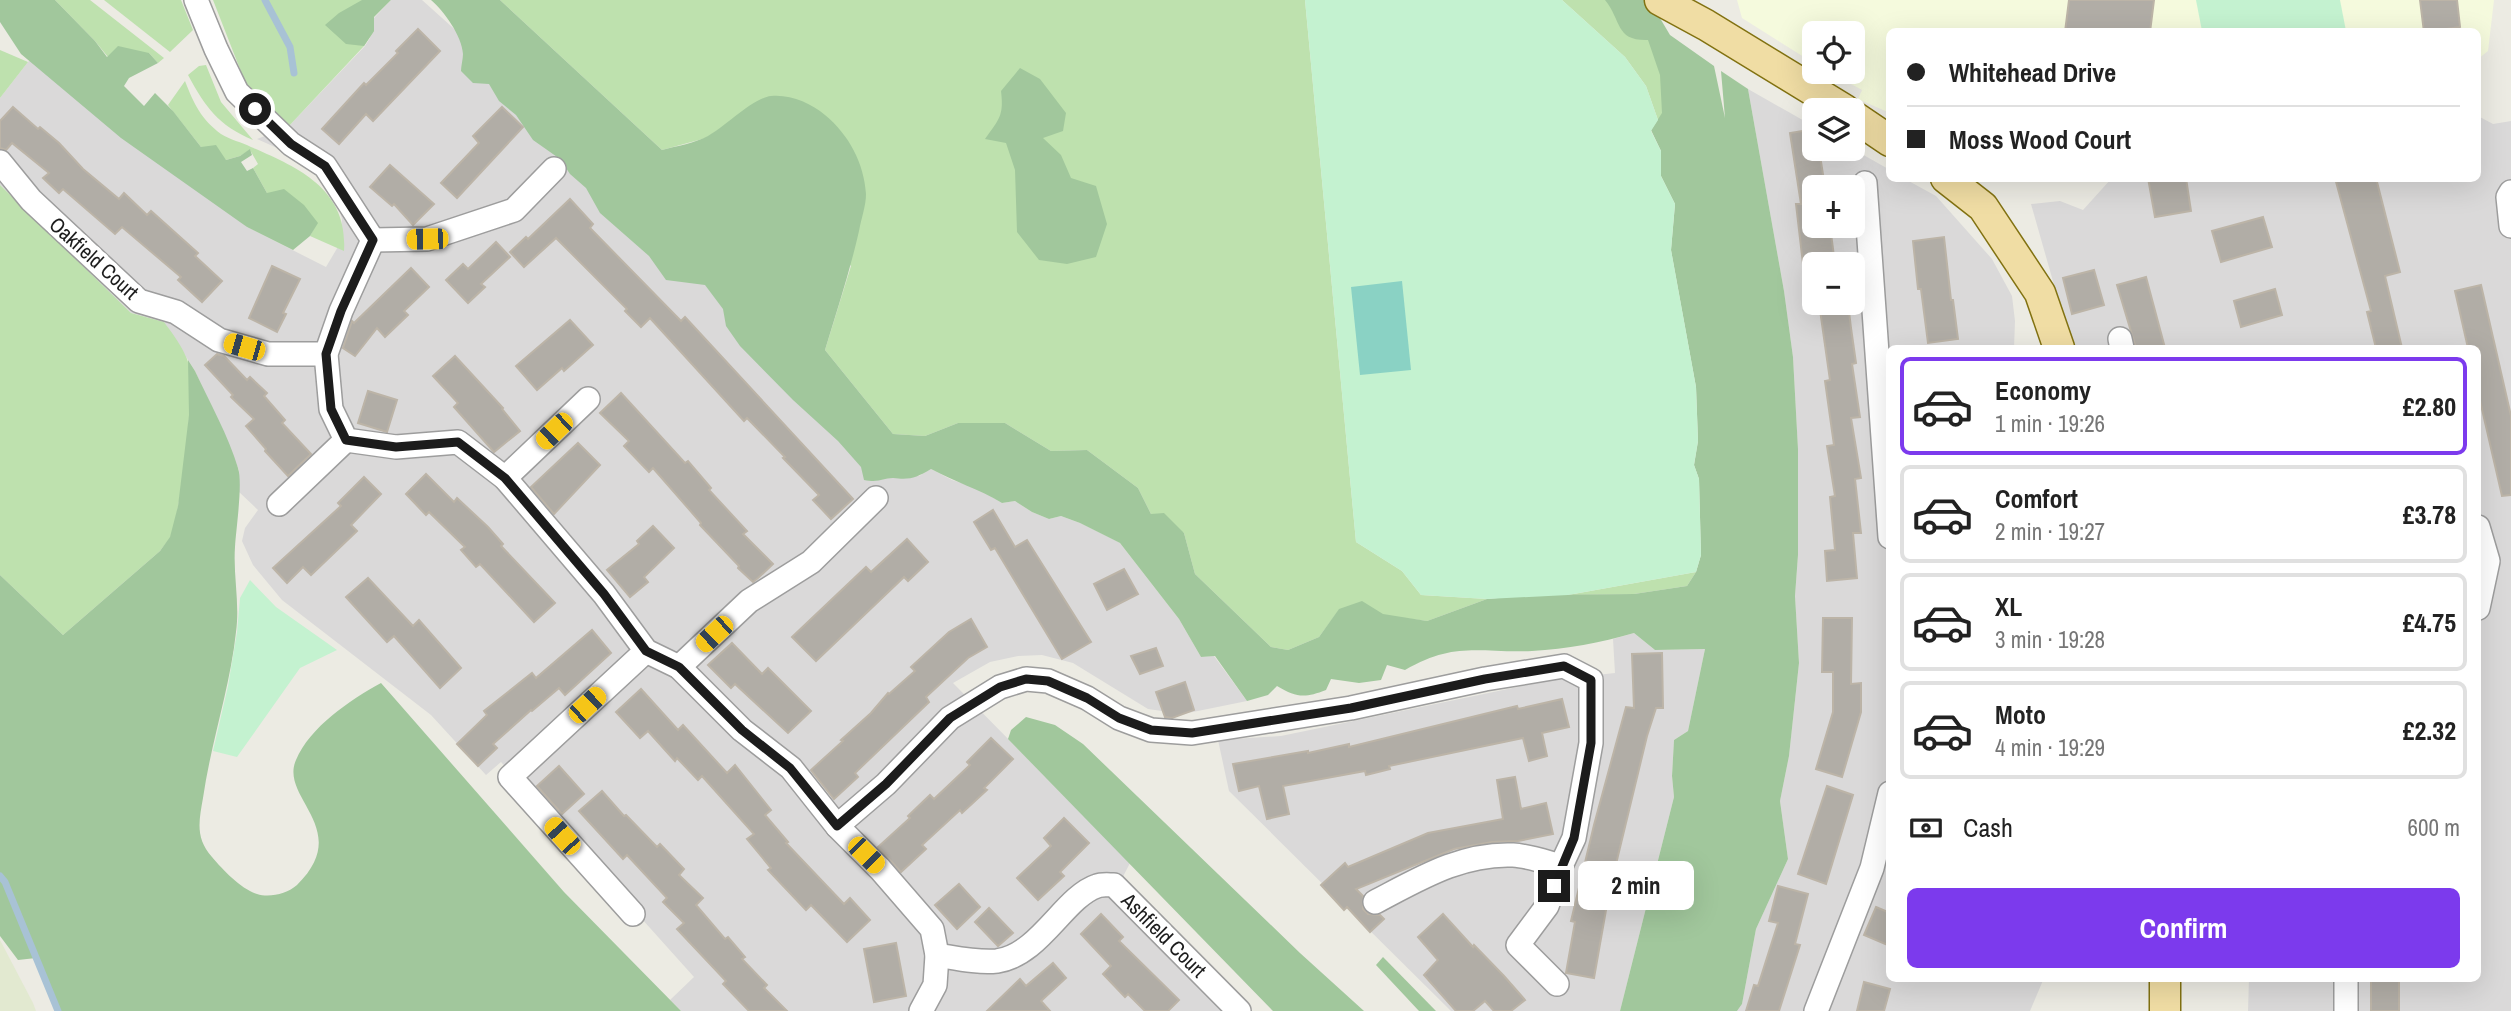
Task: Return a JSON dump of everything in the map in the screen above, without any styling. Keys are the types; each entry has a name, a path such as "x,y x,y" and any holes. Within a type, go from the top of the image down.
{"main road":[{"path":"1660,0 1825,98"},
{"path":"1865,124 1886,138"},
{"path":"1951,182 1983,207 2040,293 2058,345"},
{"path":"2165,982 2165,1011"}],"street":[{"path":"196,0 237,92 291,144 325,166 373,240"},
{"name":"Oakfield Court","path":"0,162 31,200 139,301 176,312 219,340 232,344 268,354 326,354"},
{"path":"373,240 427,239 514,210 554,169"},
{"path":"1865,183 1886,461"},
{"path":"2511,192 2508,197 2511,226"},
{"path":"346,440 331,409 326,354 341,311 373,240"},
{"path":"505,478 588,399"},
{"path":"346,440 396,447 458,442 505,478 604,594 646,651 679,667 742,730 790,768 837,826 880,869 932,929 937,955 935,985 921,1011"},
{"path":"279,504 346,440"},
{"path":"679,667 749,601 811,562 876,498"},
{"path":"2481,537 2488,561 2481,594"},
{"path":"633,914 510,778 646,651"},
{"path":"837,826 886,784 950,718 1000,687 1026,679 1048,681 1087,698 1119,718 1151,730 1192,733 1351,708 1485,679 1564,666 1591,680 1591,743 1574,838 1547,906 1518,944 1557,984"},
{"path":"1816,1011 1881,873 1886,829"},
{"path":"1375,902 1447,866 1478,857 1515,855 1561,866"},
{"name":"Ashfield Court","path":"937,955 998,961 1017,953 1045,933 1077,900 1098,886 1114,885 1239,1011"},
{"path":"2346,982 2346,1011"}],"shaded area":[{"path":"391,0 422,0 579,141 919,476 931,469 952,480 977,488 1002,503 1015,501 1049,519 1061,516 1120,543 1179,619 1201,657 1214,656 1247,701 1183,714 1148,709 1073,663 1042,655 1018,656 990,662 953,683 1130,863 1112,898 1222,1011 681,1011 670,1000 694,977 501,762 486,775 431,715 282,600 253,565 242,541 245,528 258,510 238,491 239,470 195,371 164,322 131,313 0,185 0,98 42,48 247,227 326,267 339,245 342,219 333,189 313,167 257,139 288,127 365,46 370,38 374,18"},
{"path":"1305,0 1562,0 1625,57 1646,86 1658,120 1651,131 1661,151 1661,176 1675,204 1671,250 1696,387 1698,441 1694,465 1699,479 1701,555 1696,572 1568,595 1487,599 1421,595 1402,571 1356,542"},
{"path":"1737,0 2494,0 2488,51 2481,57 2481,28 1886,28 1886,111 1865,102 1865,98 1858,98 1862,90 1851,84 1865,84 1865,21 1802,21 1802,56 1742,18"},
{"path":"2196,0 2340,0 2345,28 2201,28"},
{"path":"1748,89 1802,120 1802,161 1865,161 1865,156 1886,168 1886,182 1910,182 1936,196 1992,259 2012,296 2014,345 1886,345 1886,982 2042,982 2030,1011 1737,1011 1742,1004 1756,929 1788,859 1780,801 1789,756 1799,663 1795,596 1798,555 1798,449 1793,357 1784,291"},
{"path":"2481,118 2493,124 2511,121 2511,1011 2248,1011 2249,982 2481,982 2481,345 2071,345 2031,204 2060,201 2083,210 2108,182 2481,182"},
{"path":"1402,281 1411,370 1360,375 1351,287"},
{"path":"250,580 276,607 337,650 300,668 237,757 213,751 228,686 240,598"},
{"path":"1634,633 1655,650 1705,649 1688,731 1674,740 1674,797 1620,1011 1451,1011 1229,791 1218,740 1281,736 1551,680 1615,673 1613,639"},
{"path":"0,940 33,1003 36,1011 0,1011"}],"green space":[{"path":"0,0 55,0 107,57 118,46 149,53 158,63 129,78 124,86 144,106 155,93 201,147 216,145 226,160 240,156 250,149 252,155 241,162 247,171 253,168 267,193 284,189 304,205 318,223 310,236 293,250 247,227 121,138 21,54 0,22"},
{"path":"55,0 90,0 164,58 158,63 149,53 108,57"},
{"path":"104,0 181,0 193,30 170,52"},
{"path":"213,0 375,0 374,31 364,46 288,127 247,87"},
{"path":"362,0 391,0 374,17 374,31 364,46 346,44 325,25 339,13"},
{"path":"431,0 500,0 662,150 708,136 756,102 771,96 793,98 819,111 834,123 854,150 862,171 866,194 852,261 825,350 893,434 925,436 958,423 1005,423 1051,451 1087,450 1138,488 1151,514 1164,513 1184,533 1195,574 1271,647 1288,650 1319,637 1339,609 1362,601 1383,614 1427,621 1487,599 1531,595 1634,594 1687,586 1696,572 1701,555 1699,479 1694,465 1698,441 1696,387 1671,250 1675,204 1661,176 1661,151 1651,130 1662,113 1660,75 1648,40 1630,37 1624,33 1605,0 1644,0 1651,3 1670,35 1714,66 1725,118 1721,71 1748,89 1793,357 1798,449 1798,555 1795,596 1799,663 1789,756 1780,801 1788,859 1756,929 1742,1004 1737,1011 1620,1011 1674,797 1674,740 1688,731 1705,649 1655,650 1634,633 1558,649 1467,650 1438,655 1405,670 1387,665 1381,680 1359,683 1331,679 1326,690 1307,695 1296,695 1277,686 1268,695 1247,701 1215,656 1201,657 1179,619 1120,543 1061,516 1049,519 1015,501 1002,503 931,469 909,478 864,480 861,467 838,441 740,346 726,326 723,309 705,285 666,280 649,256 600,213 586,188 570,174 560,159 533,140 516,115 499,101 489,84 473,83 461,71 463,54 456,32 447,17"},
{"path":"500,0 1305,0 1356,542 1402,571 1421,595 1487,599 1427,621 1339,610 1319,637 1288,650 1271,647 1195,574 1184,533 1151,514 1138,488 1087,450 1051,451 1005,423 958,423 925,436 893,434 825,350 851,266 733,120 706,138 662,150"},
{"path":"1562,0 1622,0 1653,32 1677,137 1658,120 1646,86 1625,57"},
{"path":"0,50 28,62 0,98"},
{"path":"206,65 221,102 253,140 222,122 201,97 188,75 199,66"},
{"path":"1020,68 1040,79 1066,113 1063,131 1043,138 1061,155 1071,178 1096,186 1107,224 1096,257 1067,264 1039,260 1017,232 1015,170 1006,143 985,139 999,117 1002,106 1001,91"},
{"path":"185,81 199,110 208,123 221,134 287,164 317,184 338,212 343,230 344,251 310,236 317,223 267,193 253,168 258,164 250,150 226,160 201,147 168,105"},
{"path":"0,185 131,313 164,322 185,354 190,372 186,448 179,503 170,538 160,551 63,635 0,575"},
{"path":"188,360 229,444 238,468 240,484 235,558 237,621 229,674 200,814 203,843 216,862 245,888 257,894 278,894 297,885 313,865 318,847 312,816 297,788 294,774 296,760 311,736 332,716 381,683 564,892 681,1011 58,1011 36,958 18,960 0,936 0,575 63,635 160,551 170,537 178,506 189,415"},
{"path":"1696,572 1687,586 1634,594 1568,595"},
{"path":"1026,717 1055,725 1083,744 1364,1011 1273,1011 1008,739 1011,730"},
{"path":"1383,957 1436,1011 1419,1011 1376,965"}],"building":[{"path":"2069,0 2154,0 2150,28 2066,28"},
{"path":"2420,0 2457,0 2460,27 2424,28"},
{"path":"418,29 440,51 373,121 366,114 339,144 322,129 364,83 366,85 398,53 396,51"},
{"path":"13,107 59,143 83,169 119,199 124,193 147,215 151,211 198,253 195,256 222,281 202,302 178,280 181,277 122,227 115,234 63,189 59,193 43,178 49,173 12,143 6,150 0,148 0,121"},
{"path":"502,107 523,127 457,198 441,183 479,143 473,136"},
{"path":"1802,131 1802,161 1821,161 1823,175 1802,175 1802,238 1832,238 1833,252 1802,252 1802,255 1796,204 1801,204 1790,133"},
{"path":"390,165 434,204 413,225 394,204 392,206 370,187"},
{"path":"2149,182 2187,182 2191,211 2155,217"},
{"path":"2336,182 2377,182 2400,272 2385,276 2401,345 2375,345 2367,312 2371,311"},
{"path":"570,199 593,224 590,228 681,321 685,317 853,499 831,519 813,500 819,495 783,458 785,457 747,418 744,421 650,318 641,327 625,311 627,309 556,238 524,267 510,252 526,237 528,239"},
{"path":"2263,217 2272,247 2221,262 2212,231"},
{"path":"1944,237 1958,339 1928,343 1913,241"},
{"path":"496,242 510,257 481,284 485,287 468,303 446,280 463,264 468,269"},
{"path":"272,266 300,279 277,332 249,318"},
{"path":"411,268 429,287 404,311 408,315 385,337 377,328 355,356 343,348 352,321 354,323"},
{"path":"2094,270 2104,305 2072,314 2063,278"},
{"path":"2146,277 2164,345 2135,345 2117,285"},
{"path":"2481,285 2511,416 2511,495 2502,496 2481,405 2481,345 2467,345 2455,291"},
{"path":"2275,289 2282,315 2241,327 2234,301"},
{"path":"1821,315 1850,315 1856,363 1852,364 1860,417 1851,418 1861,478 1855,479 1861,533 1853,533 1857,578 1827,581 1825,551 1835,550 1830,497 1835,496 1827,446 1834,445 1825,381 1830,380"},
{"path":"570,320 593,345 564,371 562,368 537,390 516,366"},
{"path":"217,354 224,356 247,380 250,377 267,393 264,396 285,420 282,423 311,454 288,476 246,426 254,419 231,397 233,395 205,365"},
{"path":"455,356 503,408 520,431 494,452 454,407 458,403 433,376"},
{"path":"368,391 397,400 387,432 358,423"},
{"path":"621,393 685,463 688,461 711,488 709,490 747,531 743,534 773,564 753,582 700,525 653,468 649,472 624,446 629,441 600,413"},
{"path":"578,443 600,465 554,514 531,487"},
{"path":"426,474 454,502 457,498 488,527 503,544 501,546 555,603 534,622 480,564 476,567 461,550 465,547 429,512 426,515 406,494"},
{"path":"364,477 381,494 351,525 357,531 311,575 303,567 287,583 273,568 341,506 338,503"},
{"path":"993,510 1015,547 1027,540 1091,642 1062,659 995,548 991,550 974,522"},
{"path":"653,526 674,548 644,577 648,582 630,597 607,570 639,544 637,541"},
{"path":"907,539 928,562 908,581 904,577 816,661 792,637 866,567 871,572"},
{"path":"1124,569 1138,594 1107,610 1094,584"},
{"path":"368,578 413,626 419,620 461,668 440,688 394,636 387,642 346,597"},
{"path":"1823,618 1852,618 1851,684 1861,683 1861,712 1842,777 1816,769 1833,712 1833,672 1822,672"},
{"path":"971,619 987,647 968,658 926,697 929,702 855,773 858,777 834,799 811,770 871,713 888,693 915,671 911,667 949,632"},
{"path":"592,630 611,653 565,695 559,688 531,710 493,744 497,748 478,766 457,744 487,715 484,711 532,673 536,678"},
{"path":"732,643 762,674 768,668 811,711 788,733 735,684 731,688 708,665"},
{"path":"1156,648 1163,666 1140,674 1131,656"},
{"path":"1662,653 1663,708 1656,708 1647,736 1609,893 1594,978 1566,973 1575,922 1571,921 1594,825 1626,707 1634,708 1632,654"},
{"path":"1185,682 1194,710 1172,718 1165,717 1156,692"},
{"path":"641,689 678,730 683,725 727,773 735,765 771,810 765,815 788,842 786,843 844,904 850,898 870,920 847,942 811,905 806,910 768,870 771,868 747,839 754,834 702,776 698,780 677,758 675,761 648,731 640,738 616,712"},
{"path":"1562,699 1569,727 1542,733 1547,756 1529,761 1523,738 1389,766 1390,769 1366,775 1365,771 1283,786 1289,814 1267,819 1259,786 1239,791 1233,764 1349,744 1349,747 1517,706 1518,709"},
{"path":"991,738 1013,759 984,788 987,790 962,813 960,810 922,845 926,849 901,872 878,847 910,818 908,816 930,795 934,799 970,765 967,762"},
{"path":"559,766 584,794 562,814 537,786"},
{"path":"1515,777 1521,809 1546,803 1553,834 1454,849 1356,889 1363,896 1363,909 1368,914 1380,915 1384,919 1370,932 1347,907 1344,910 1321,885 1345,863 1348,867 1428,833 1503,819 1497,780"},
{"path":"1827,786 1853,795 1826,884 1798,874"},
{"path":"602,791 624,816 657,847 660,844 684,869 679,875 703,898 696,905 725,939 728,937 745,957 742,959 767,985 764,988 787,1011 749,1011 723,984 726,981 677,929 684,923 663,902 667,898 627,855 623,859 579,811"},
{"path":"1064,818 1089,843 1060,872 1064,876 1038,900 1017,878 1051,846 1044,838"},
{"path":"959,884 980,907 957,929 935,905"},
{"path":"1778,886 1808,894 1795,944 1800,945 1779,1011 1746,1011 1754,985 1758,986 1778,923 1769,921"},
{"path":"1876,907 1886,911 1886,944 1864,935"},
{"path":"989,908 1013,933 998,946 975,922"},
{"path":"1101,914 1123,937 1119,941 1179,1000 1168,1011 1145,1011 1128,994 1125,997 1103,974 1111,966 1081,934"},
{"path":"1443,914 1525,1000 1511,1011 1494,1011 1485,1001 1473,1011 1456,1011 1424,975 1438,960 1418,937"},
{"path":"896,943 906,996 874,1002 864,949"},
{"path":"1053,963 1066,978 1041,1001 1050,1011 987,1011 1020,979 1026,986"},
{"path":"1864,982 1890,989 1884,1011 1857,1011"},
{"path":"2371,982 2399,982 2399,1011 2371,1011"}],"waterway":[{"path":"265,0 290,47 294,73"},
{"path":"0,876 5,882 58,1011"}],"route":[{"path":"255,109 291,144 325,166 373,240 341,311 326,354 331,409 346,440 396,447 458,442 505,478 604,594 646,651 679,667 742,730 790,768 837,826 886,784 950,718 1000,687 1026,679 1048,681 1087,698 1119,718 1151,730 1192,733 1351,708 1485,679 1564,666 1591,680 1591,743 1574,838 1554,886"}]}
